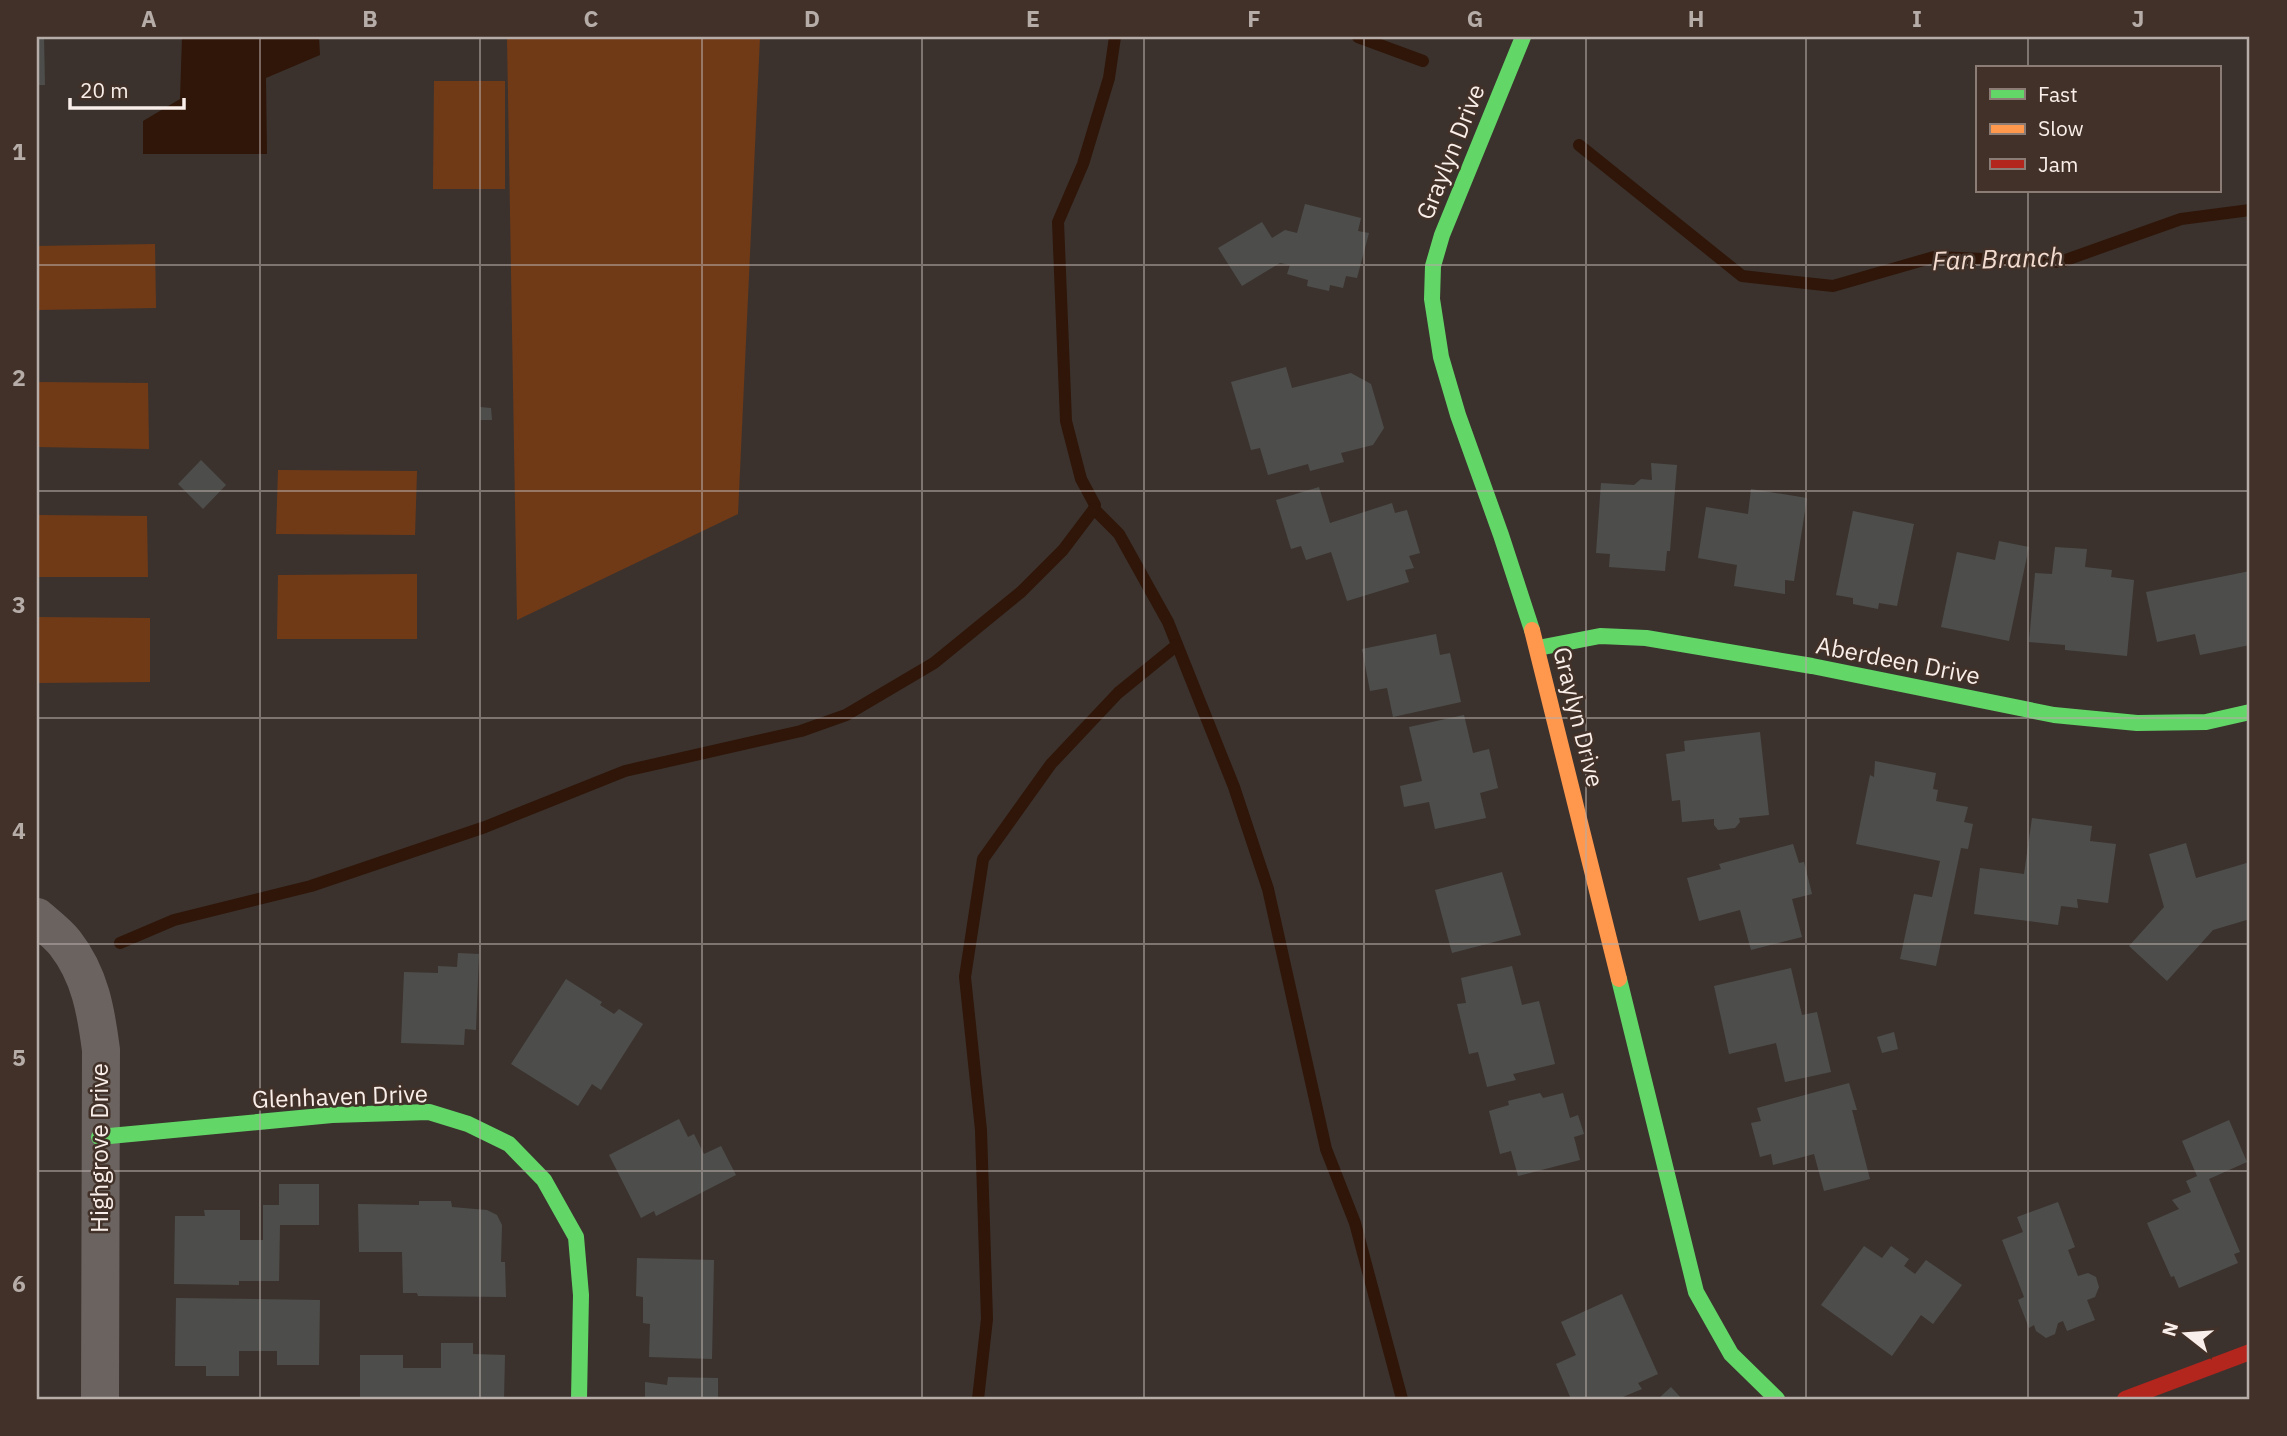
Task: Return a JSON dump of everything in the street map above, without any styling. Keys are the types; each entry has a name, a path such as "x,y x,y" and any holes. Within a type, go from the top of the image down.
{"street":[{"name":"Graylyn Drive","path":"1522,37 1442,235 1432,269 1433,305 1446,377 1538,648 1696,1292 1731,1354 1777,1399"},
{"name":"Aberdeen Drive","path":"1538,648 1600,636 1646,638 1812,666 2054,715 2137,723 2206,722 2250,712"},
{"name":"Highgrove Drive","path":"37,917 64,942 83,971 95,1006 101,1050 100,1399"},
{"name":"Glenhaven Drive","path":"99,1137 332,1115 429,1112 468,1124 509,1144 544,1180 576,1237 581,1295 579,1399"},
{"path":"2125,1399 2250,1352"}],"shaded area":[{"path":"182,37 319,37 320,55 266,78 267,154 143,154 143,121 180,99"},
{"path":"507,37 760,37 738,514 517,620"},
{"path":"434,81 505,81 505,189 433,189"},
{"path":"155,244 156,308 37,310 37,246"},
{"path":"37,382 148,383 149,449 37,447"},
{"path":"278,470 417,471 415,535 276,534"},
{"path":"37,515 147,516 148,577 37,577"},
{"path":"417,574 417,639 277,639 278,575"},
{"path":"37,617 150,618 150,682 37,683"}],"building":[{"path":"37,37 44,37 45,85 37,85"},
{"path":"1305,204 1361,218 1358,231 1369,233 1357,278 1346,276 1343,288 1330,285 1329,291 1307,286 1308,280 1287,274 1290,265 1280,263 1242,286 1218,248 1262,222 1272,238 1285,230 1297,233"},
{"path":"1286,367 1292,388 1351,373 1371,384 1384,428 1373,445 1341,453 1344,462 1310,471 1308,464 1268,475 1260,448 1251,450 1231,382"},
{"path":"480,407 491,408 492,420 480,420"},
{"path":"201,460 226,485 203,509 178,484"},
{"path":"1651,463 1677,465 1670,551 1667,551 1665,571 1609,567 1610,554 1596,553 1601,483 1634,485 1641,479 1652,480"},
{"path":"1319,487 1330,523 1392,503 1395,513 1407,510 1420,553 1409,556 1414,568 1405,570 1409,582 1347,601 1331,552 1306,560 1301,546 1291,549 1276,500"},
{"path":"1751,489 1807,498 1794,581 1785,580 1785,594 1734,586 1737,565 1698,558 1706,507 1748,514"},
{"path":"1853,511 1914,524 1897,606 1879,603 1878,609 1853,604 1853,598 1836,595"},
{"path":"1999,541 2029,547 2009,641 1941,627 1957,552 1995,560"},
{"path":"2055,547 2087,549 2085,567 2112,570 2111,577 2134,580 2127,656 2065,650 2065,645 2029,642 2035,573 2052,574"},
{"path":"2250,571 2250,645 2200,655 2195,634 2157,642 2146,592"},
{"path":"1436,634 1440,655 1450,653 1461,702 1393,717 1387,688 1370,691 1362,649"},
{"path":"1464,715 1473,753 1489,749 1498,788 1480,793 1486,818 1435,829 1429,802 1404,807 1400,786 1422,781 1409,727"},
{"path":"1760,732 1769,815 1739,818 1740,822 1735,828 1718,830 1714,819 1682,822 1680,800 1672,801 1666,754 1685,751 1684,741"},
{"path":"1875,761 1936,773 1933,789 1938,790 1936,801 1968,807 1964,822 1973,824 1968,849 1961,848 1936,966 1900,959 1914,894 1932,897 1940,861 1856,844 1870,775 1874,777"},
{"path":"2032,818 2092,826 2090,841 2116,844 2108,903 2077,899 2078,908 2061,906 2058,925 1974,914 1980,868 2024,874"},
{"path":"2186,843 2196,878 2250,862 2250,919 2213,930 2167,981 2129,946 2164,907 2149,854"},
{"path":"1793,844 1799,863 1804,862 1812,894 1792,899 1802,937 1751,950 1740,910 1699,921 1687,878 1721,869 1719,864"},
{"path":"1502,872 1521,935 1452,953 1435,890"},
{"path":"458,953 479,954 476,1030 465,1029 464,1045 401,1043 404,972 438,973 438,966 457,967"},
{"path":"1512,966 1522,1005 1539,1001 1555,1064 1513,1074 1516,1080 1487,1087 1478,1052 1469,1054 1457,1004 1466,1003 1461,978"},
{"path":"1791,968 1802,1015 1817,1012 1831,1072 1785,1082 1776,1043 1729,1054 1714,986"},
{"path":"566,979 602,1002 600,1005 614,1014 619,1009 643,1024 601,1090 592,1084 578,1106 511,1064"},
{"path":"1894,1032 1898,1049 1882,1053 1877,1037"},
{"path":"1849,1083 1857,1110 1852,1110 1870,1179 1824,1191 1814,1154 1773,1165 1771,1154 1760,1157 1751,1123 1761,1121 1757,1108"},
{"path":"1540,1093 1543,1098 1563,1093 1570,1118 1578,1115 1584,1134 1574,1137 1580,1160 1518,1176 1511,1151 1500,1154 1489,1111 1509,1105 1508,1101"},
{"path":"679,1119 688,1137 694,1134 704,1154 721,1146 736,1175 656,1216 654,1211 641,1218 609,1155"},
{"path":"2229,1120 2247,1162 2209,1179 2240,1252 2234,1254 2238,1263 2179,1288 2174,1276 2171,1277 2147,1223 2179,1209 2172,1200 2191,1192 2186,1181 2197,1176 2182,1141"},
{"path":"279,1184 319,1184 319,1225 280,1225 279,1281 239,1281 239,1285 174,1284 175,1216 205,1216 204,1210 240,1210 240,1240 263,1240 263,1205 279,1205"},
{"path":"419,1201 451,1201 452,1207 487,1210 497,1215 502,1225 501,1262 505,1262 506,1297 418,1296 417,1293 403,1293 402,1252 359,1252 358,1204 419,1205"},
{"path":"2058,1202 2075,1247 2068,1250 2078,1276 2088,1273 2096,1277 2099,1287 2095,1297 2087,1300 2095,1320 2067,1331 2063,1321 2058,1323 2055,1334 2046,1338 2036,1331 2034,1325 2029,1328 2018,1300 2024,1297 2002,1240 2023,1232 2017,1217"},
{"path":"1864,1246 1882,1258 1891,1246 1909,1259 1904,1266 1915,1274 1926,1260 1962,1285 1933,1324 1921,1315 1892,1356 1821,1305"},
{"path":"637,1258 714,1260 712,1359 649,1357 650,1324 643,1323 643,1297 636,1296"},
{"path":"1622,1294 1658,1374 1638,1383 1642,1389 1618,1399 1571,1399 1556,1364 1576,1355 1561,1322"},
{"path":"176,1298 320,1300 319,1365 277,1365 277,1351 239,1351 239,1376 206,1376 206,1366 175,1366"},
{"path":"441,1343 473,1343 473,1354 505,1355 504,1399 360,1399 360,1355 403,1355 403,1368 441,1368"},
{"path":"668,1377 718,1378 718,1399 645,1399 645,1382 667,1385"},
{"path":"1671,1387 1682,1399 1658,1399"}],"waterway":[{"path":"1115,37 1109,78 1083,164 1058,222 1066,421 1081,479 1095,505 1094,509 1119,534 1168,622 1234,787 1268,889 1326,1149 1355,1223 1402,1399"},
{"name":"Fan Branch","path":"1358,37 1423,61"},
{"name":"Fan Branch","path":"1579,145 1742,276 1833,286 1934,257 2060,262 2181,219 2250,210"},
{"path":"120,943 174,920 311,886 485,827 625,771 801,731 846,715 934,663 1021,592 1063,550 1094,509"},
{"path":"978,1399 987,1319 981,1130 965,977 983,859 1051,764 1118,693 1177,645"}],"traffic: fast":[{"path":"1523,37 1442,235 1433,266 1432,299 1441,357 1458,415 1532,630"},
{"path":"1538,648 1600,636 1646,638 1812,666 2054,715 2137,723 2206,722 2250,712"},
{"path":"1619,979 1696,1292 1731,1354 1777,1399"},
{"path":"99,1137 332,1115 429,1112 468,1124 509,1144 544,1180 576,1237 581,1295 579,1399"}],"traffic: slow":[{"path":"1532,630 1619,979"}],"traffic: jam":[{"path":"2125,1399 2250,1352"}]}
